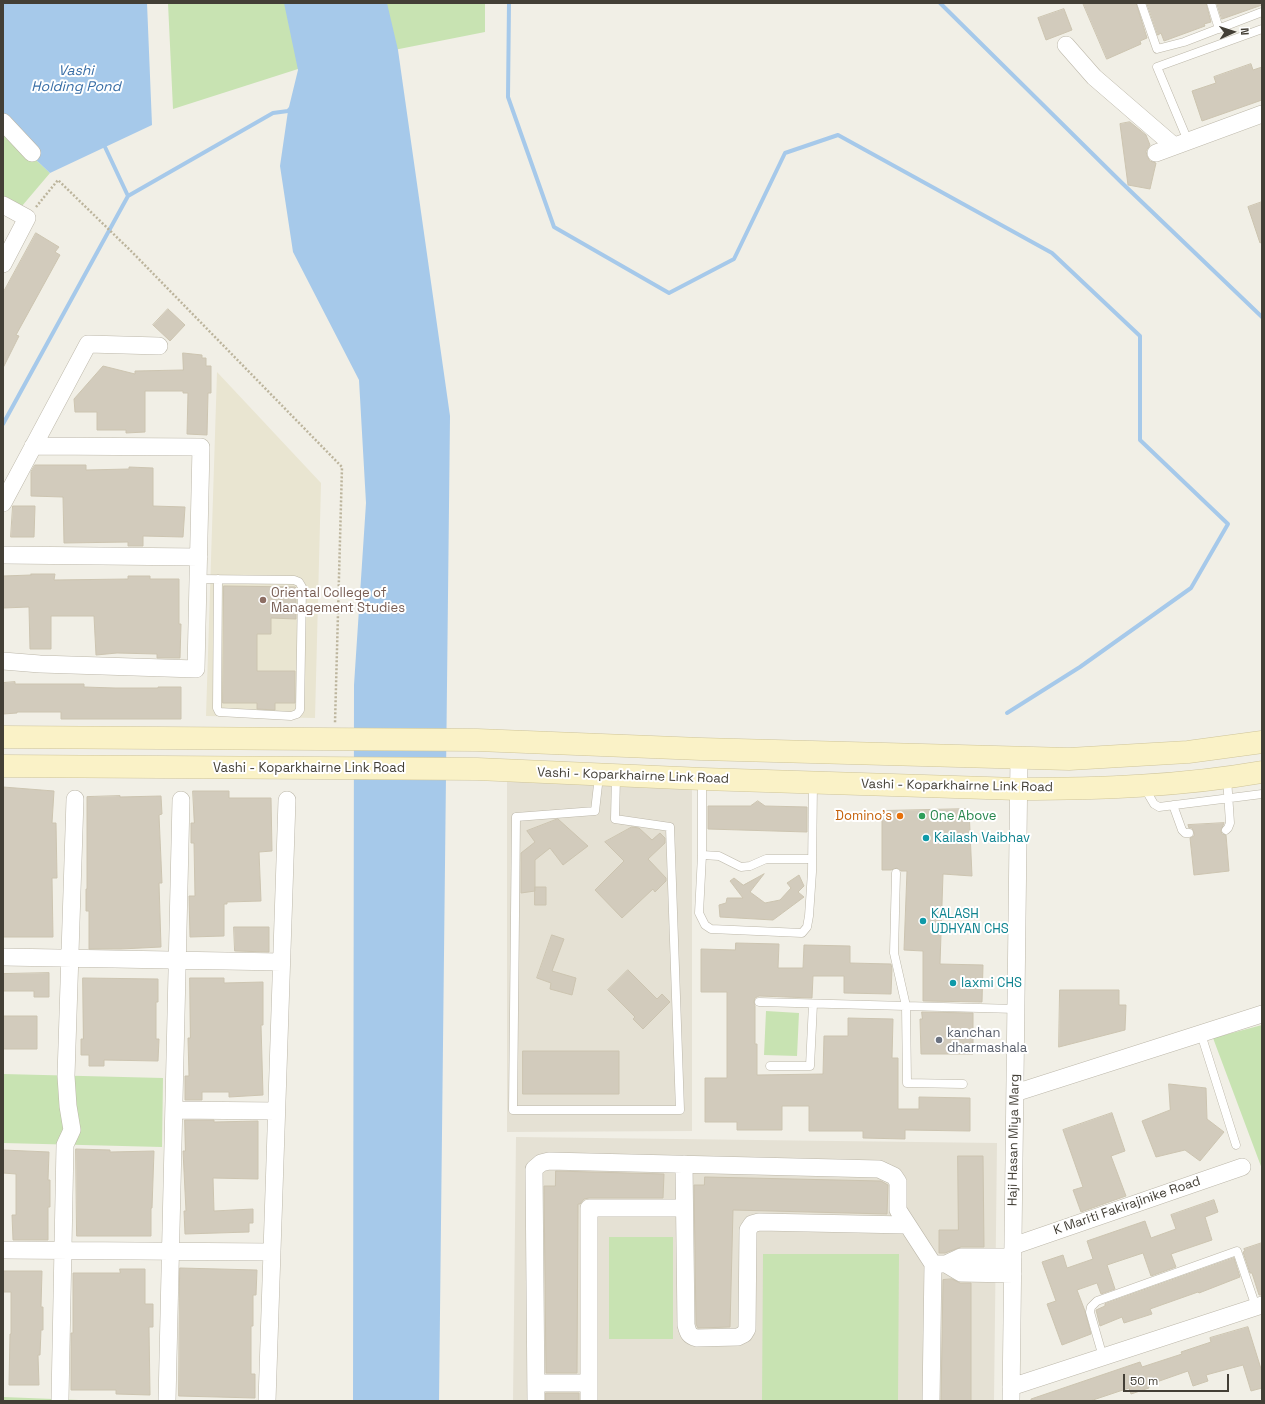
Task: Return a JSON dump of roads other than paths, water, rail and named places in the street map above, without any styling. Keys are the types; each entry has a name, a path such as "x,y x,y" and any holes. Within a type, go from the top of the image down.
{"main road":[{"path":"7,737 460,740 701,749 1069,759 1188,752 1262,742"},
{"name":"Vashi - Koparkhairne Link Road","path":"3,766 459,769 813,783 1018,789 1070,789 1191,782 1262,772"}],"street":[{"path":"1066,45 1094,77 1181,144"},
{"path":"1156,153 1262,114"},
{"path":"3,122 32,153"},
{"path":"3,205 27,218 3,264"},
{"path":"3,503 88,344 159,346"},
{"path":"3,662 196,669 201,447 34,446"},
{"path":"3,555 198,557"},
{"name":"Haji Hasan Miya Marg","path":"1011,1394 1019,758"},
{"path":"60,1399 65,1145 72,1130 68,1106 66,1076 74,799"},
{"path":"167,1401 181,800"},
{"path":"267,1401 287,800"},
{"path":"3,957 281,962"},
{"path":"1015,1093 1262,1014"},
{"path":"174,1110 276,1111"},
{"path":"536,1401 534,1169 541,1163 549,1161 879,1169 894,1176 898,1182 898,1210 908,1225 940,1264 931,1401"},
{"path":"684,1164 686,1325 688,1333 692,1337 738,1337 744,1334 747,1329 748,1230 752,1224 759,1222 908,1225"},
{"name":"K Mariti Fakirajinike Road","path":"940,1264 961,1257 1013,1259 1242,1167"},
{"path":"589,1401 589,1208 684,1208"},
{"path":"3,1250 272,1252"},
{"path":"1011,1394 1103,1357 1259,1306"},
{"path":"536,1383 589,1383"}],"lane":[{"path":"1141,3 1157,49 1184,42 1262,12"},
{"path":"1211,3 1220,29"},
{"path":"1181,144 1157,67 1262,29"},
{"path":"198,579 218,579 294,580 299,582 302,587 300,710 298,714 290,716 219,712 217,708 218,579"},
{"path":"608,775 615,819 670,827 680,1110 513,1110 516,817 595,810 608,775"},
{"path":"1226,830 1230,823 1227,777"},
{"path":"703,779 700,913 706,925 711,929 802,933 807,927 809,916 812,859 813,783"},
{"path":"1144,785 1152,802 1156,806 1229,799 1262,794"},
{"path":"1174,805 1182,830 1185,833 1189,833"},
{"path":"702,855 719,856 741,867 750,866 766,858 812,859"},
{"path":"896,873 894,952 906,1006 907,1083 963,1084"},
{"path":"759,1002 1016,1009"},
{"path":"770,1066 810,1066 812,1004"},
{"path":"1200,1034 1236,1144"},
{"path":"1103,1357 1090,1312 1091,1307 1097,1301 1237,1251 1259,1306"}],"water":[{"name":"Vashi Holding Pond","path":"3,3 147,3 152,125 50,173 3,129"},
{"path":"284,3 387,3 398,50 450,416 439,1401 353,1401 354,685 366,503 359,380 293,252 280,166 288,111 298,70"}],"waterway":[{"path":"509,3 508,97 554,227 669,293 734,259 785,153 838,135 1052,253 1140,336 1140,440 1228,524 1191,588 1080,667 1007,713"},
{"path":"940,3 1122,183 1262,317"},
{"path":"3,424 128,196 273,113 288,111 291,108"},
{"path":"105,147 128,196"}],"place":[{"name":"Oriental College of Management Studies","path":"263,600"},
{"name":"Domino's","path":"900,816"},
{"name":"One Above","path":"922,816"},
{"name":"Kailash Vaibhav","path":"926,838"},
{"name":"KALASH UDHYAN CHS","path":"923,921"},
{"name":"laxmi CHS","path":"953,983"},
{"name":"kanchan dharmashala","path":"939,1040"}]}
